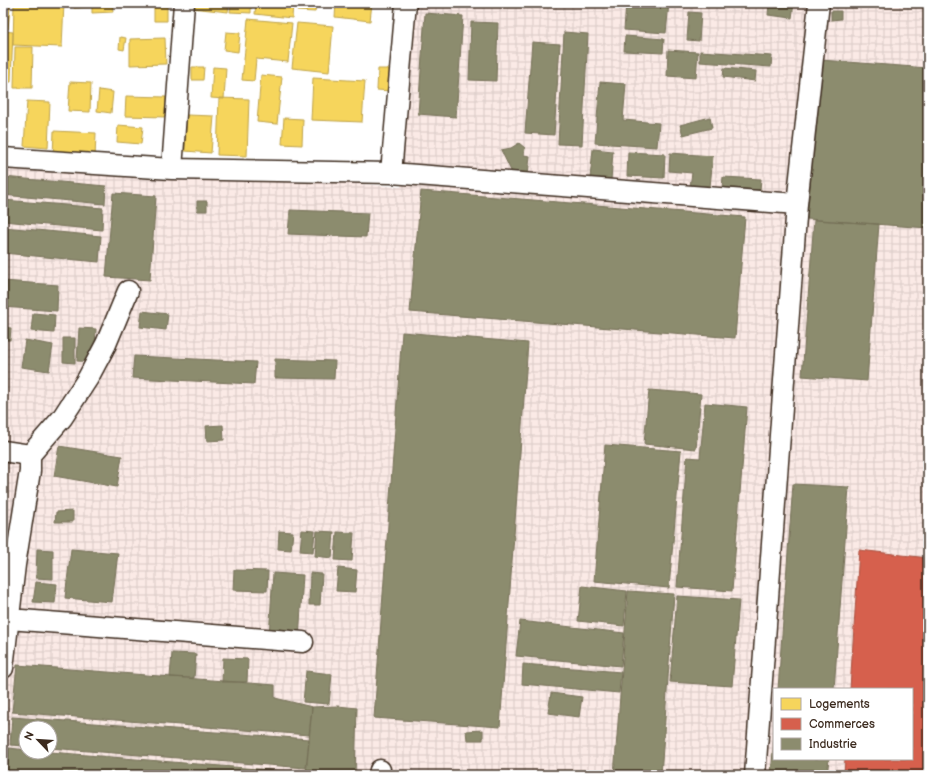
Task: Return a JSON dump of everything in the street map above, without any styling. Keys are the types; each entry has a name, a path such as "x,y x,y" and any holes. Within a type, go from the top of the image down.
{"street":[{"path":"172,169 184,3"},
{"path":"391,173 406,3"},
{"path":"755,775 797,204 819,3"},
{"path":"3,158 172,169 391,173 797,204"},
{"path":"3,668 15,565 30,471 30,455 62,418 88,378 106,344 128,291"},
{"path":"3,451 30,455"},
{"path":"9,619 303,642"}],"shaded area":[{"path":"415,3 928,3 928,775 3,775 3,159 401,187"}],"building: Logements":[{"path":"14,3 64,3 62,47 13,45"},
{"path":"74,3 112,3 113,12 92,13 92,7 74,8"},
{"path":"193,3 229,3 228,12 192,8"},
{"path":"231,3 251,3 251,13 230,12"},
{"path":"256,3 293,3 292,18 255,14"},
{"path":"298,3 316,3 315,12 297,11"},
{"path":"336,3 372,3 370,21 335,17"},
{"path":"3,7 10,7 8,29 3,29"},
{"path":"154,7 167,7 167,21 154,21"},
{"path":"248,19 292,23 288,62 256,59 254,81 242,80"},
{"path":"297,23 333,26 329,72 292,68"},
{"path":"3,31 13,32 11,82 3,82"},
{"path":"226,32 240,33 238,52 224,50"},
{"path":"120,37 126,38 124,50 119,49"},
{"path":"165,38 166,64 130,65 130,39"},
{"path":"15,47 33,47 32,88 14,88"},
{"path":"192,67 204,67 203,80 192,80"},
{"path":"213,67 226,68 224,99 211,98"},
{"path":"378,69 393,69 391,91 377,90"},
{"path":"261,75 282,77 277,124 257,122"},
{"path":"313,78 365,81 362,122 311,120"},
{"path":"70,82 91,83 90,112 68,111"},
{"path":"99,90 113,92 111,113 97,111"},
{"path":"126,96 166,97 165,117 125,116"},
{"path":"219,98 249,99 247,156 217,155"},
{"path":"27,101 50,102 48,148 24,146"},
{"path":"187,115 214,116 211,153 185,151"},
{"path":"284,118 303,119 302,145 282,144"},
{"path":"118,125 143,127 141,144 117,142"},
{"path":"54,131 96,133 95,159 53,156"}],"building: Commerces":[{"path":"859,550 928,558 928,775 844,775 845,760 913,760 913,688 850,688"}],"building: Industrie":[{"path":"595,3 617,3 617,5"},
{"path":"626,3 669,3 666,33 624,30"},
{"path":"769,3 794,3 792,18 768,15"},
{"path":"831,11 841,11 841,19 831,20"},
{"path":"689,12 701,13 699,41 687,40"},
{"path":"425,13 463,16 456,117 418,114"},
{"path":"471,22 498,23 496,81 469,80"},
{"path":"928,28 928,65 923,64"},
{"path":"564,32 588,34 582,145 558,144"},
{"path":"625,36 664,39 663,53 624,51"},
{"path":"532,42 560,44 554,135 525,133"},
{"path":"668,50 698,52 696,78 667,76"},
{"path":"700,51 772,56 771,67 700,62"},
{"path":"820,60 928,68 928,228 807,219"},
{"path":"724,68 756,71 755,81 723,77"},
{"path":"600,82 626,84 623,120 659,123 657,147 595,143"},
{"path":"710,117 712,128 683,135 680,125"},
{"path":"519,143 525,148 524,155 530,156 528,175 512,173 501,150 511,148"},
{"path":"593,149 613,151 611,180 590,178"},
{"path":"628,152 665,154 664,178 627,176"},
{"path":"670,153 713,156 710,187 690,186 692,173 669,171"},
{"path":"3,177 106,186 105,204 3,195"},
{"path":"723,177 761,179 760,190 722,188"},
{"path":"421,191 745,217 735,338 410,312"},
{"path":"113,193 156,196 150,280 106,277"},
{"path":"3,200 103,208 102,230 3,221"},
{"path":"197,201 207,201 207,211 197,211"},
{"path":"290,210 368,213 366,237 288,234"},
{"path":"814,220 879,224 867,381 802,376"},
{"path":"3,227 101,236 99,262 3,253"},
{"path":"3,281 58,285 57,311 3,307"},
{"path":"142,311 168,314 166,330 140,327"},
{"path":"33,313 55,315 54,333 31,331"},
{"path":"3,327 11,328 10,340 3,340"},
{"path":"79,328 96,329 94,362 77,361"},
{"path":"402,332 528,343 500,727 374,718"},
{"path":"63,338 75,338 75,363 63,362"},
{"path":"25,340 53,345 49,371 21,367"},
{"path":"134,356 256,362 254,384 132,378"},
{"path":"275,359 335,361 334,379 275,378"},
{"path":"649,390 701,394 696,449 644,444"},
{"path":"705,403 747,407 732,591 677,587 687,457 700,458"},
{"path":"223,425 224,440 207,441 206,426"},
{"path":"605,445 681,451 669,588 594,581"},
{"path":"59,446 122,456 117,487 54,476"},
{"path":"793,484 849,487 834,688 778,688"},
{"path":"73,511 73,522 55,522 56,512"},
{"path":"302,530 315,531 313,552 300,551"},
{"path":"279,531 293,532 291,550 278,549"},
{"path":"317,531 334,532 332,558 315,556"},
{"path":"337,532 354,533 352,561 335,560"},
{"path":"37,549 53,550 53,579 36,578"},
{"path":"71,549 118,553 112,602 65,598"},
{"path":"338,568 357,570 355,592 336,591"},
{"path":"234,570 268,571 267,591 233,590"},
{"path":"273,573 303,575 299,639 269,637"},
{"path":"310,573 322,574 320,605 309,605"},
{"path":"36,582 57,584 55,603 33,602"},
{"path":"582,586 627,591 624,626 578,621"},
{"path":"628,591 674,594 661,775 614,775"},
{"path":"677,596 739,600 732,686 670,682"},
{"path":"520,621 624,633 621,666 516,656"},
{"path":"172,653 196,654 194,678 170,677"},
{"path":"223,658 248,659 247,682 222,682"},
{"path":"523,664 621,672 619,693 522,684"},
{"path":"17,665 275,685 275,698 312,707 309,735 12,712"},
{"path":"306,671 332,674 329,704 303,702"},
{"path":"551,693 582,697 579,717 548,713"},
{"path":"338,706 357,708 355,775 306,775 312,707"},
{"path":"12,717 52,720 18,720 18,746 10,745"},
{"path":"58,720 309,739 306,768 58,749"},
{"path":"483,730 483,740 467,740 466,731"},
{"path":"9,748 18,749 18,760 58,760 58,753 306,773 306,775 7,775"},
{"path":"773,752 773,760 829,760 827,775 771,775"}]}
